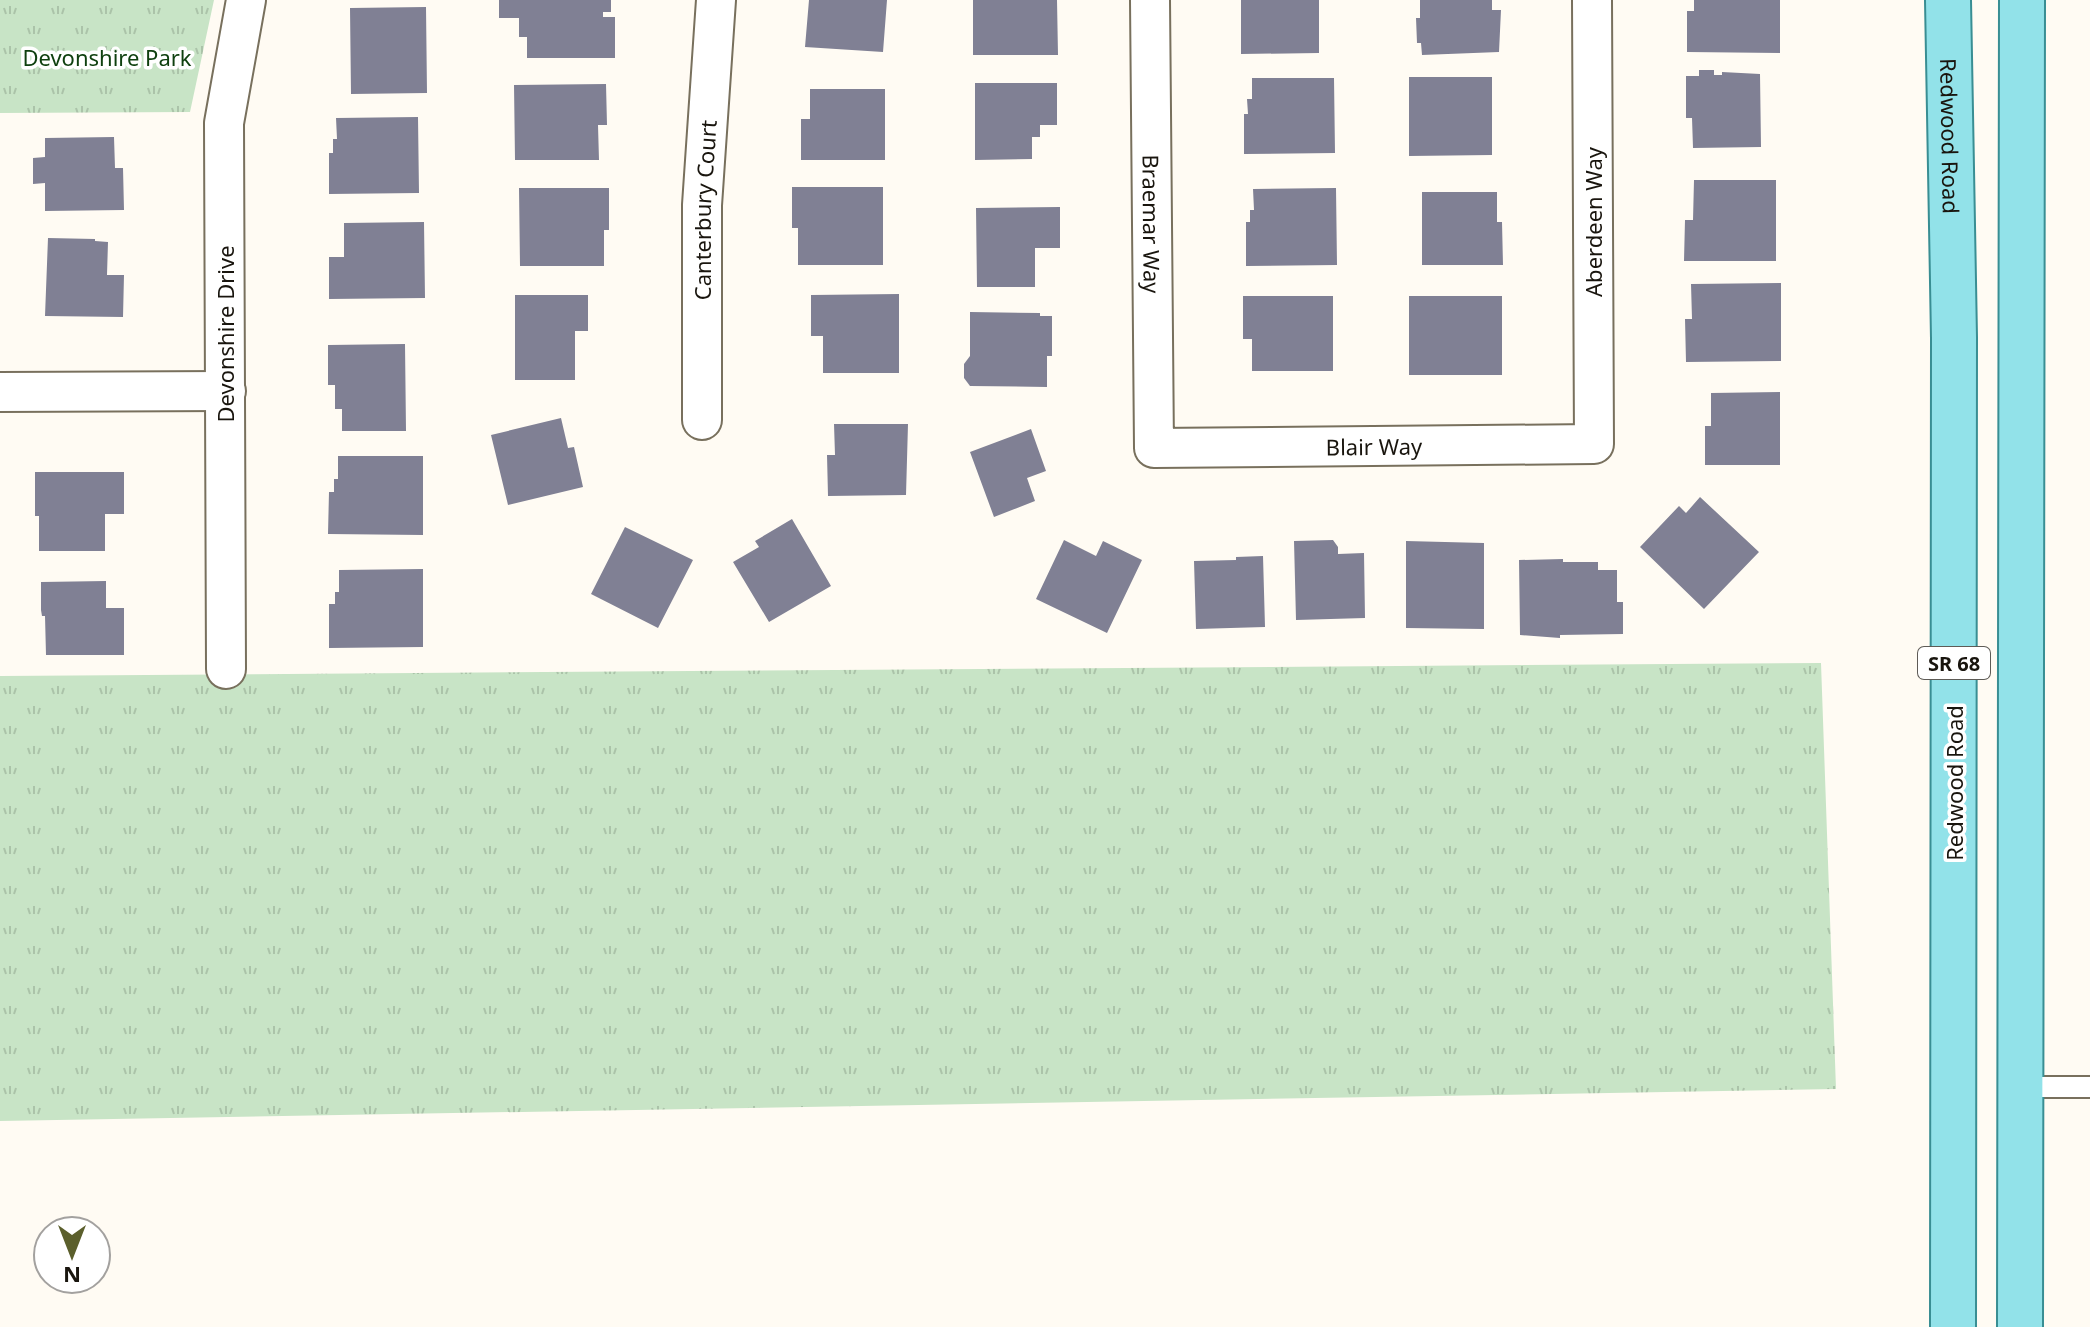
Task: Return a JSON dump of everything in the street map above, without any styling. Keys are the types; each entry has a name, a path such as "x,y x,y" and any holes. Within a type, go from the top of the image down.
{"main road":[{"name":"Redwood Road","path":"1948,0 1954,338 1953,1327"},
{"name":"SR 68","path":"2020,1327 2022,0"}],"street":[{"name":"Devonshire Drive","path":"226,669 224,123 246,0"},
{"name":"Canterbury Court","path":"702,420 702,205 716,0"},
{"name":"Braemar Way","path":"1150,0 1154,448"},
{"name":"Aberdeen Way","path":"1592,0 1594,444"},
{"path":"0,392 226,391"},
{"name":"Blair Way","path":"1154,448 1594,444"}],"lane":[{"path":"2021,1087 2090,1087"}],"green space":[{"name":"Devonshire Park","path":"0,0 214,0 190,112 0,113"},
{"path":"1821,663 1836,1089 0,1121 0,676"}],"building":[{"path":"499,0 611,0 611,12 603,12 603,17 615,17 615,58 527,58 527,37 519,37 519,18 499,18"},
{"path":"809,0 887,0 883,52 805,47"},
{"path":"973,0 1057,0 1058,55 973,55"},
{"path":"1241,0 1319,0 1319,53 1241,54"},
{"path":"1420,0 1492,0 1492,10 1501,10 1499,52 1422,55 1421,43 1417,43 1416,18 1420,18"},
{"path":"1694,0 1780,0 1780,53 1687,52 1687,11 1694,11"},
{"path":"426,7 427,93 351,94 350,8"},
{"path":"1699,70 1714,70 1714,75 1722,75 1722,72 1760,74 1761,147 1693,148 1692,118 1686,118 1686,76 1699,76"},
{"path":"1409,77 1492,77 1492,155 1409,156"},
{"path":"1252,78 1334,78 1335,153 1244,154 1244,114 1248,114 1247,99 1252,99"},
{"path":"975,83 1057,83 1057,125 1040,125 1040,137 1032,137 1032,159 975,160"},
{"path":"606,84 607,125 598,125 599,160 515,160 514,85"},
{"path":"810,89 885,89 885,160 801,160 801,119 810,119"},
{"path":"418,117 419,193 329,194 329,153 333,153 333,139 337,139 336,118"},
{"path":"114,137 115,168 123,168 124,210 45,211 45,183 33,184 33,158 45,157 45,138"},
{"path":"1694,180 1776,180 1776,261 1684,261 1685,220 1693,220"},
{"path":"792,187 883,187 883,265 798,265 798,228 792,228"},
{"path":"519,188 609,188 609,230 604,230 604,266 520,266"},
{"path":"1336,188 1337,265 1246,266 1246,222 1250,222 1250,210 1254,210 1253,189"},
{"path":"1422,192 1497,192 1497,222 1502,222 1503,265 1422,265"},
{"path":"1060,207 1060,248 1035,248 1035,287 977,287 976,208"},
{"path":"424,222 425,298 329,299 329,257 344,257 344,223"},
{"path":"48,238 108,242 107,275 124,275 123,317 45,316"},
{"path":"1781,283 1781,361 1686,362 1685,319 1692,319 1691,284"},
{"path":"899,294 899,373 823,373 823,336 811,336 811,295"},
{"path":"515,295 588,295 588,331 575,331 575,380 515,380"},
{"path":"1243,296 1333,296 1333,371 1252,371 1252,339 1243,339"},
{"path":"1409,296 1502,296 1502,375 1409,375"},
{"path":"970,312 1040,313 1040,316 1052,316 1052,356 1047,356 1047,387 970,386 964,378 964,364 970,356"},
{"path":"405,344 406,431 342,431 342,409 335,409 335,385 328,385 328,345"},
{"path":"1780,392 1780,465 1705,465 1705,426 1711,426 1711,393"},
{"path":"561,418 568,448 574,447 583,487 508,505 491,435"},
{"path":"834,424 908,424 906,495 828,496 827,455 835,455"},
{"path":"1031,429 1046,471 1027,478 1035,501 994,517 970,452"},
{"path":"338,456 423,456 423,535 328,534 329,492 334,492 334,479 338,479"},
{"path":"35,472 124,472 124,514 105,514 105,551 39,551"},
{"path":"1700,497 1759,552 1704,609 1640,547 1679,506 1686,513"},
{"path":"792,519 831,586 769,622 733,562 759,547 755,541"},
{"path":"625,527 693,560 658,628 591,594"},
{"path":"1064,540 1096,556 1103,541 1142,560 1107,633 1036,599"},
{"path":"1333,540 1338,554 1364,553 1365,618 1296,620 1294,541"},
{"path":"1406,541 1484,543 1484,629 1406,628"},
{"path":"1263,556 1265,627 1196,629 1194,561"},
{"path":"1563,559 1563,562 1598,562 1598,570 1617,570 1617,602 1623,602 1623,634 1560,635 1560,638 1520,635 1519,560"},
{"path":"423,569 423,647 329,648 329,604 335,604 335,592 339,592 339,570"},
{"path":"106,581 106,608 124,608 124,655 46,655 41,582"}]}
